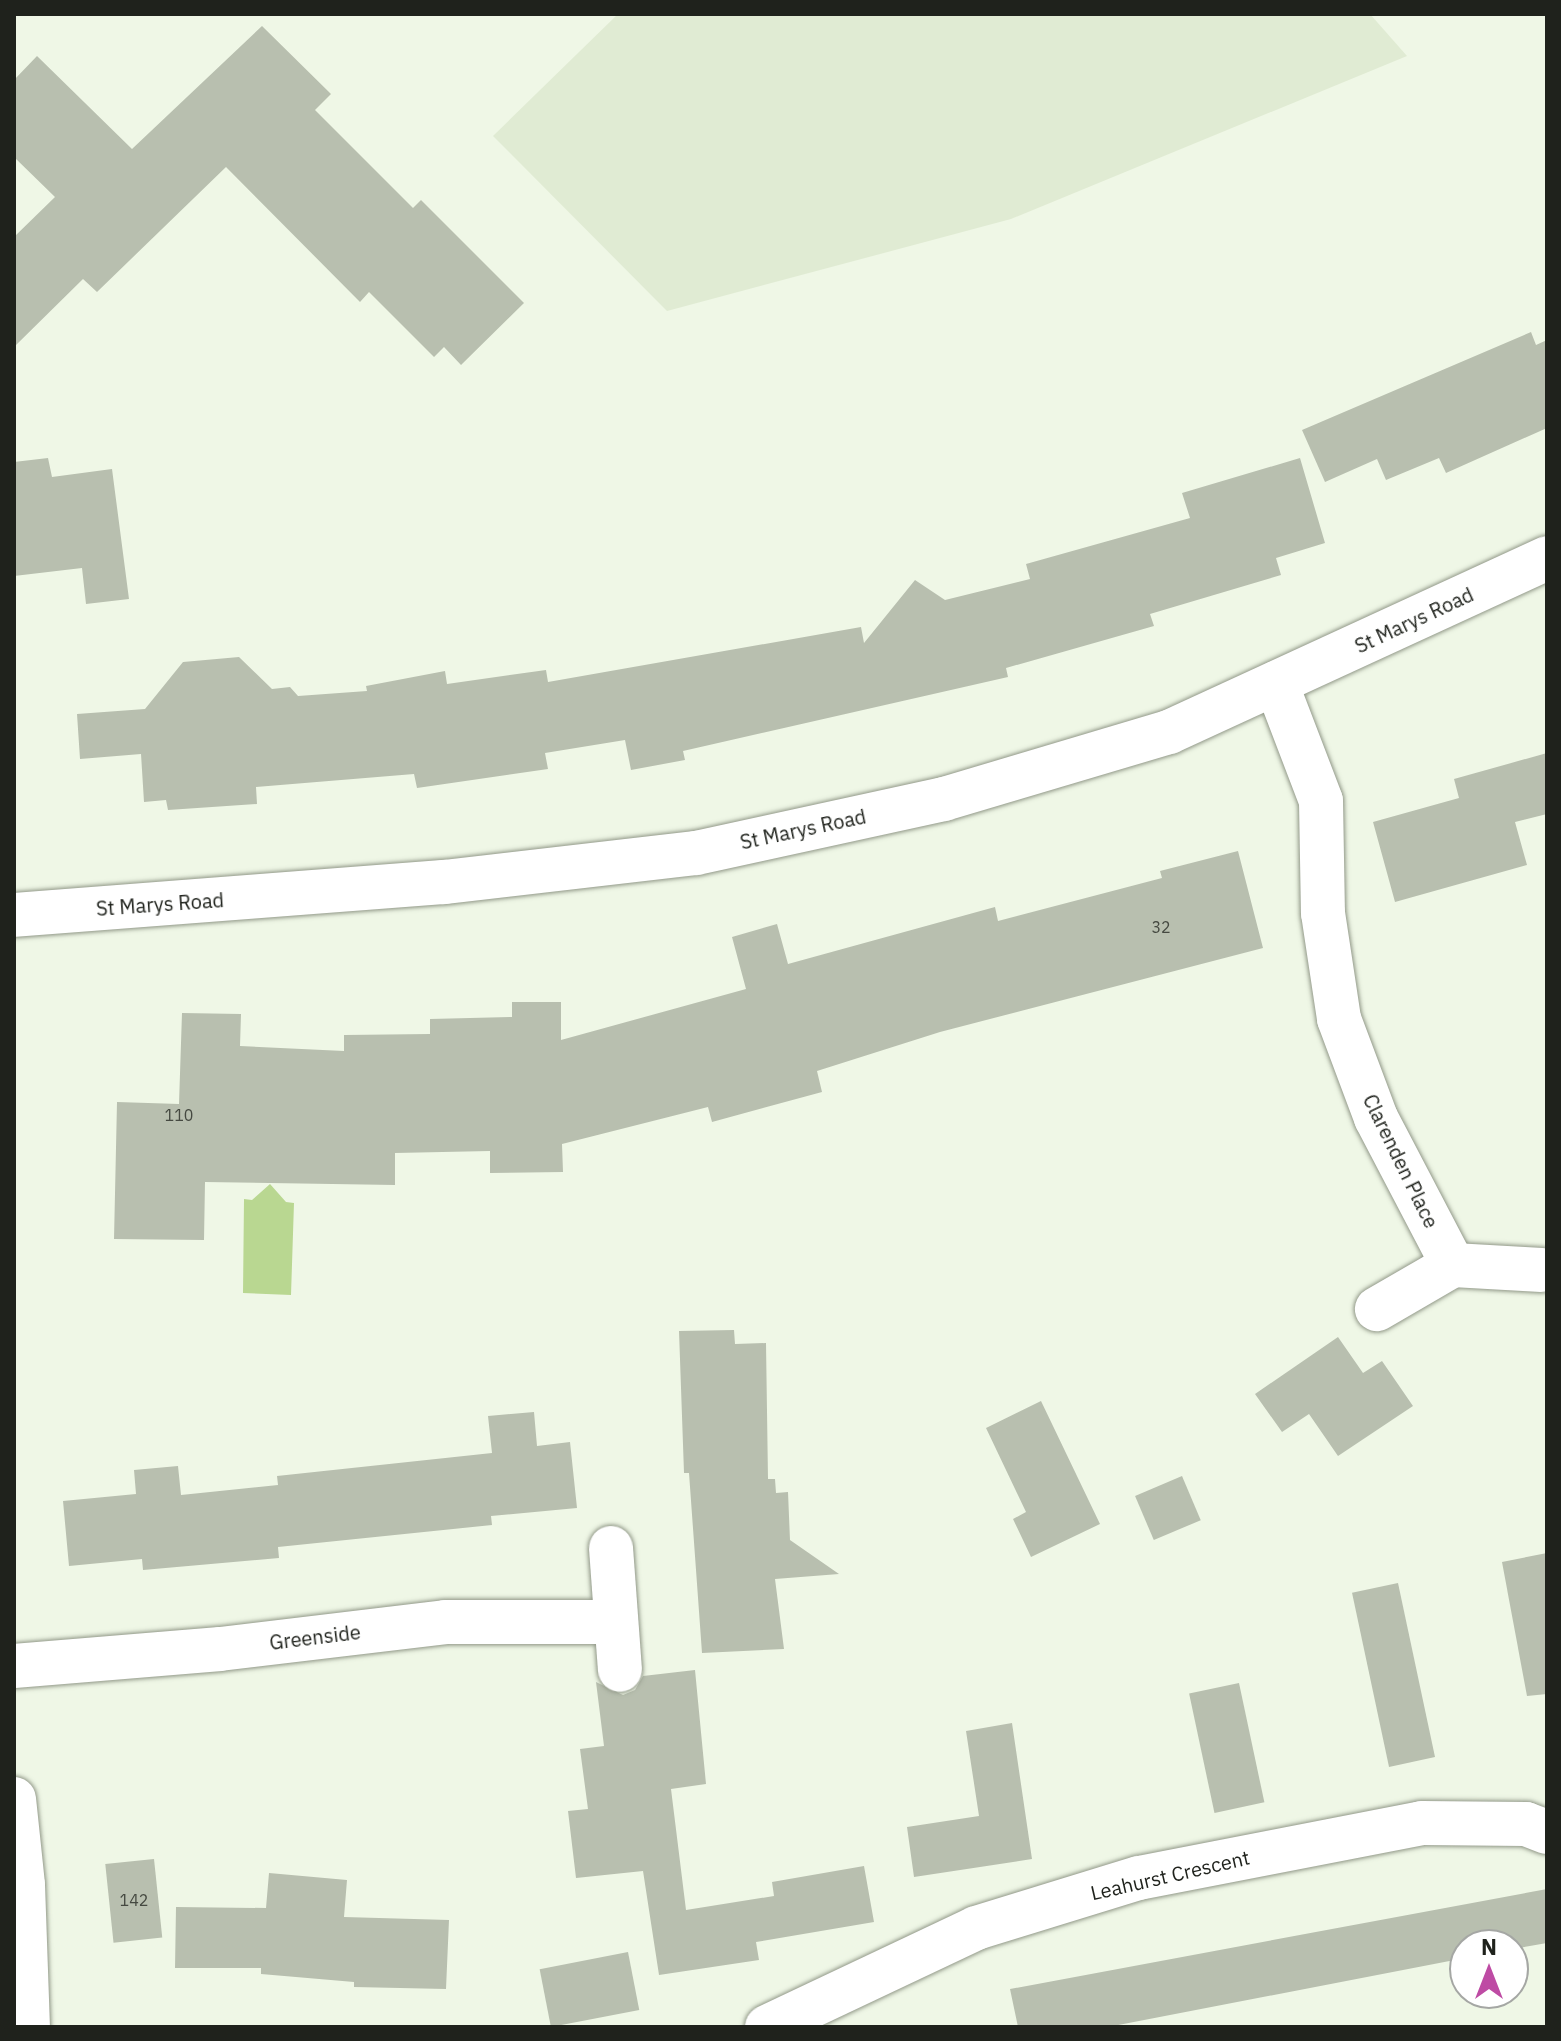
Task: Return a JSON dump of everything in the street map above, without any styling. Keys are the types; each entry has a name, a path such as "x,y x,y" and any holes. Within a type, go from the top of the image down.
{"street":[{"name":"St Marys Road","path":"14,915 444,882 696,853 944,799 1169,732 1547,558"},
{"name":"Clarenden Place","path":"1276,683 1321,801 1323,913 1339,1019 1376,1118 1453,1265"},
{"path":"1377,1309 1453,1265 1542,1270"},
{"path":"611,1548 620,1670"},
{"name":"Greenside","path":"14,1666 220,1649 445,1622 616,1622"},
{"path":"14,1799 23,1885 28,2027"},
{"name":"Leahurst Crescent","path":"767,2027 976,1928 1139,1878 1422,1823 1526,1824 1547,1832"}],"shaded area":[{"path":"618,14 1370,14 1407,56 1011,219 667,311 493,136"},
{"path":"270,1184 286,1202 294,1203 291,1295 243,1293 244,1199 252,1200"}],"building":[{"path":"262,26 331,94 315,110 413,208 421,200 524,303 461,365 444,347 434,357 369,292 360,302 226,167 97,292 83,279 14,347 14,237 55,197 14,157 14,80 37,56 132,149"},
{"path":"1531,332 1536,345 1547,340 1547,428 1446,473 1439,458 1386,480 1377,459 1325,482 1302,430"},
{"path":"48,458 52,477 112,469 129,599 86,604 82,568 14,576 14,462"},
{"path":"1300,458 1325,543 1276,558 1281,575 1150,614 1154,626 1006,668 1008,677 683,751 685,760 631,770 625,740 545,753 548,769 417,788 414,774 256,787 257,804 168,810 166,800 144,802 141,754 80,759 77,714 145,709 183,662 239,657 272,689 290,687 298,696 367,691 366,686 445,671 447,684 546,670 548,682 861,627 864,643 915,580 945,600 1030,579 1026,564 1190,518 1182,493"},
{"path":"1547,753 1547,814 1515,822 1527,865 1395,902 1373,822 1459,798 1454,779"},
{"path":"1238,851 1263,948 940,1032 817,1071 822,1092 712,1122 708,1107 562,1144 563,1172 490,1173 490,1151 395,1153 395,1185 205,1182 204,1240 114,1239 117,1102 179,1104 182,1013 241,1014 240,1046 344,1051 344,1035 430,1034 430,1019 512,1017 512,1002 561,1002 561,1040 746,989 732,937 777,924 788,964 995,907 998,921 1162,878 1160,871"},
{"path":"734,1330 735,1344 766,1343 768,1479 775,1479 776,1493 788,1492 790,1540 839,1574 775,1579 784,1649 702,1653 689,1473 684,1473 679,1331"},
{"path":"1338,1337 1363,1373 1382,1361 1413,1406 1338,1456 1309,1414 1282,1432 1255,1394"},
{"path":"1041,1401 1100,1524 1031,1557 1013,1519 1026,1512 986,1428"},
{"path":"534,1412 537,1446 570,1442 577,1508 491,1516 492,1525 278,1547 279,1558 143,1570 142,1559 69,1566 63,1501 136,1494 134,1470 178,1466 181,1495 278,1485 277,1476 492,1453 488,1416"},
{"path":"1182,1476 1201,1520 1154,1540 1135,1496"},
{"path":"1547,1553 1547,1694 1527,1696 1502,1562"},
{"path":"1398,1583 1435,1757 1389,1767 1352,1593"},
{"path":"695,1670 706,1784 671,1789 686,1910 774,1896 772,1882 864,1866 874,1922 756,1942 759,1960 659,1975 643,1871 576,1878 568,1811 588,1809 580,1749 604,1746 596,1682 623,1695 635,1690 643,1676"},
{"path":"1239,1683 1264,1802 1214,1813 1189,1694"},
{"path":"1012,1723 1032,1859 914,1877 907,1827 979,1816 966,1731"},
{"path":"154,1859 162,1938 114,1943 105,1864"},
{"path":"269,1873 347,1880 344,1917 449,1920 446,1989 354,1987 354,1982 261,1974 261,1968 175,1968 176,1907 266,1908"},
{"path":"1547,1889 1547,1943 1529,1946 1529,1929 1449,1929 1449,1961 1108,2027 1018,2027 1010,1989"},
{"path":"628,1952 639,2010 551,2027 540,1969"}]}
